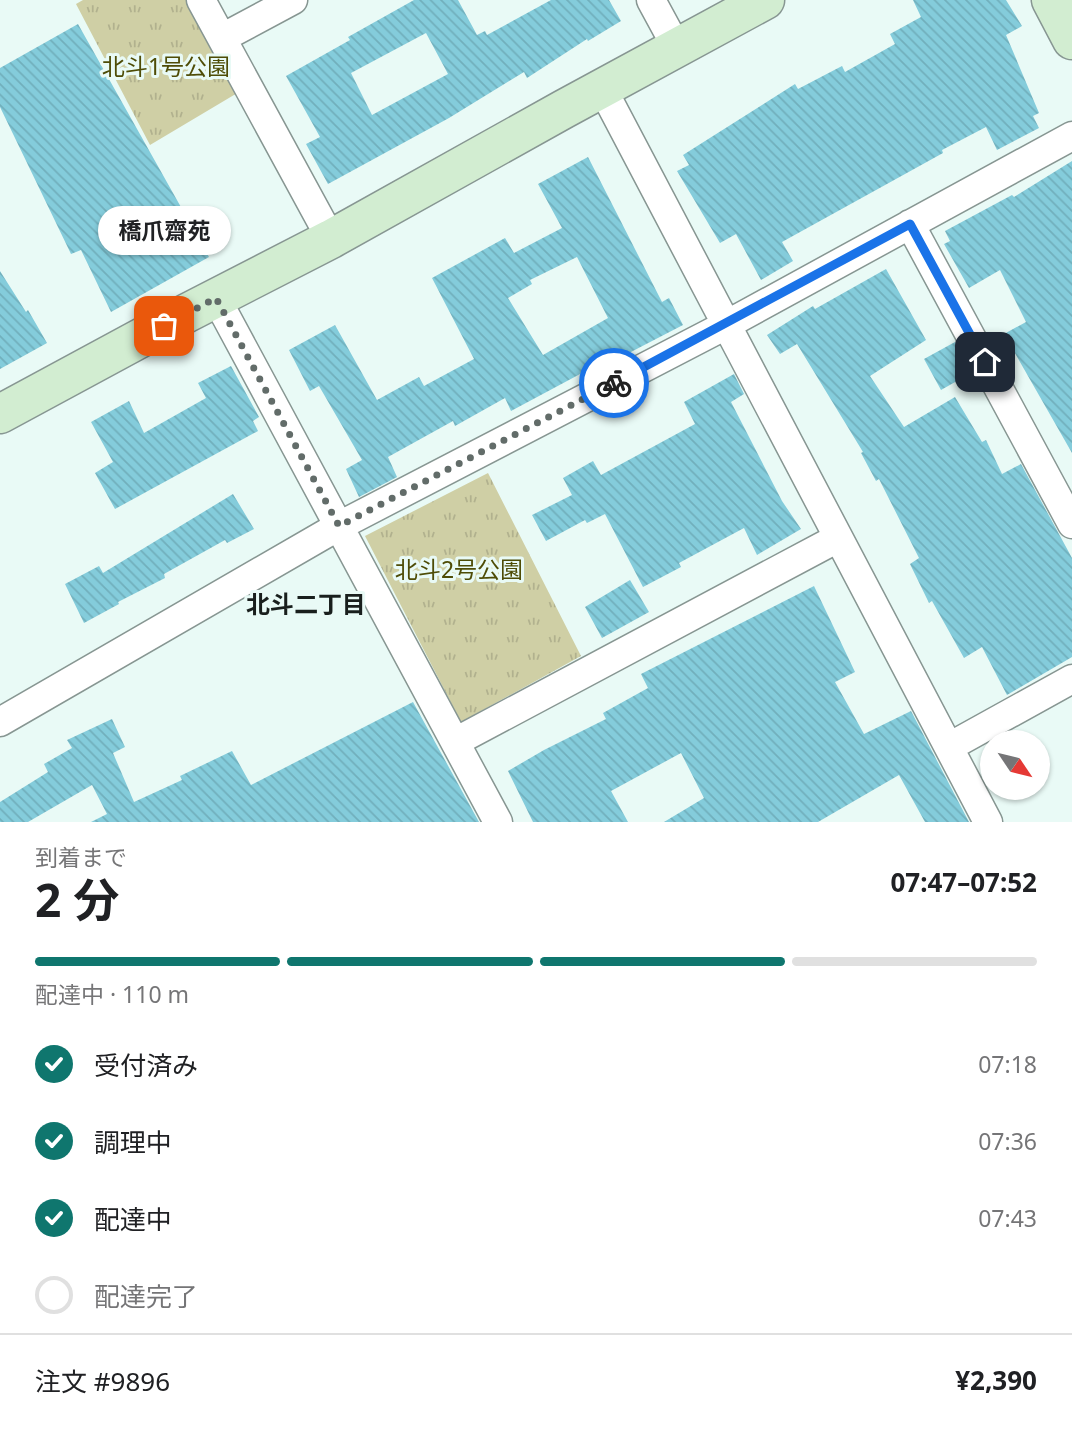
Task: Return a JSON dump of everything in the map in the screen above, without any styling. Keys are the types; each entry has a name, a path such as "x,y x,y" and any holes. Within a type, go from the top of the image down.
{"street":[{"path":"201,0 331,239"},
{"path":"222,38 293,0"},
{"path":"651,0 677,48"},
{"path":"0,414 331,239 765,0"},
{"path":"1051,0 1072,40"},
{"path":"602,88 988,822"},
{"path":"0,722 339,526 726,325 1072,136"},
{"path":"910,224 1072,524"},
{"path":"216,298 498,822"},
{"path":"455,741 838,538"},
{"path":"948,747 1072,678"}],"green space":[{"name":"北斗1号公園","path":"83,0 188,0 239,92 150,145 76,4"},
{"name":"北斗2号公園","path":"488,473 581,656 461,722 365,536"}],"building":[{"path":"414,0 458,0 477,35 485,31 487,35 551,0 609,0 621,21 588,41 587,39 527,78 524,72 449,118 328,184 306,144 320,137 286,76 350,40 348,37","holes":["426,33 448,74 372,115 351,73"]},
{"path":"913,0 1006,0 1022,26 1006,35 1039,113 1033,116 1039,128 997,150 986,127 942,150 943,153 782,242 793,261 761,280 736,234 720,243 677,171 689,165 683,155 795,84 798,89 842,66 845,72 895,44 890,34 921,17"},
{"path":"78,24 209,257 111,312 81,250 71,254 0,107 0,68"},
{"path":"588,157 662,302 669,298 683,325 627,354 625,350 511,411 505,398 455,426 453,421 388,457 397,477 359,497 346,469 362,460 319,386 310,391 289,350 335,325 377,400 419,377 424,386 474,359 432,278 505,238 514,253 562,228 538,184","holes":["577,257 608,318 543,355 508,298 532,284 530,280"]},
{"path":"1072,161 1072,453 1004,334 1026,322 1000,270 969,288 944,244 950,241 945,231 1012,195 1014,197"},
{"path":"886,269 926,340 870,376 904,427 955,397 982,442 986,440 1002,474 1021,464 1072,558 1072,657 1007,695 982,647 964,658 932,601 929,603 910,564 919,558 879,479 876,481 861,453 863,452 797,344 780,354 767,335 813,306 815,309"},
{"path":"0,271 26,312 28,310 47,343 0,369"},
{"path":"955,342 971,373 941,390 924,359"},
{"path":"231,366 259,417 253,421 258,431 115,509 95,473 113,462 91,422 129,401 144,433 206,398 198,383"},
{"path":"734,374 744,394 731,402 782,501 801,529 757,555 744,528 679,563 681,567 643,587 605,514 587,523 585,520 546,541 532,515 572,495 563,478 593,461 601,475 695,424 684,402"},
{"path":"233,494 254,529 227,543 225,540 164,574 165,578 84,623 65,584 99,566 103,573"},
{"path":"630,580 649,612 602,638 585,607"},
{"path":"814,586 855,672 835,682 864,734 911,711 969,822 925,822 899,775 818,822 664,822 704,798 681,753 611,791 628,822 533,822 508,771 606,719 603,713 648,688 641,674"},
{"path":"413,702 479,822 91,822 107,814 92,785 28,822 0,822 0,802 48,772 44,764 72,748 67,740 112,719 125,747 113,753 134,802 182,780 180,776 232,751 251,785"}],"way so far":[{"path":"164,326 216,298 339,526 614,383"}],"place":[{"name":"橋爪齋苑","path":"164,326"}],"district":[{"name":"北斗二丁目","path":"306,603"}],"route":[{"path":"614,383 910,224 985,362"}]}
